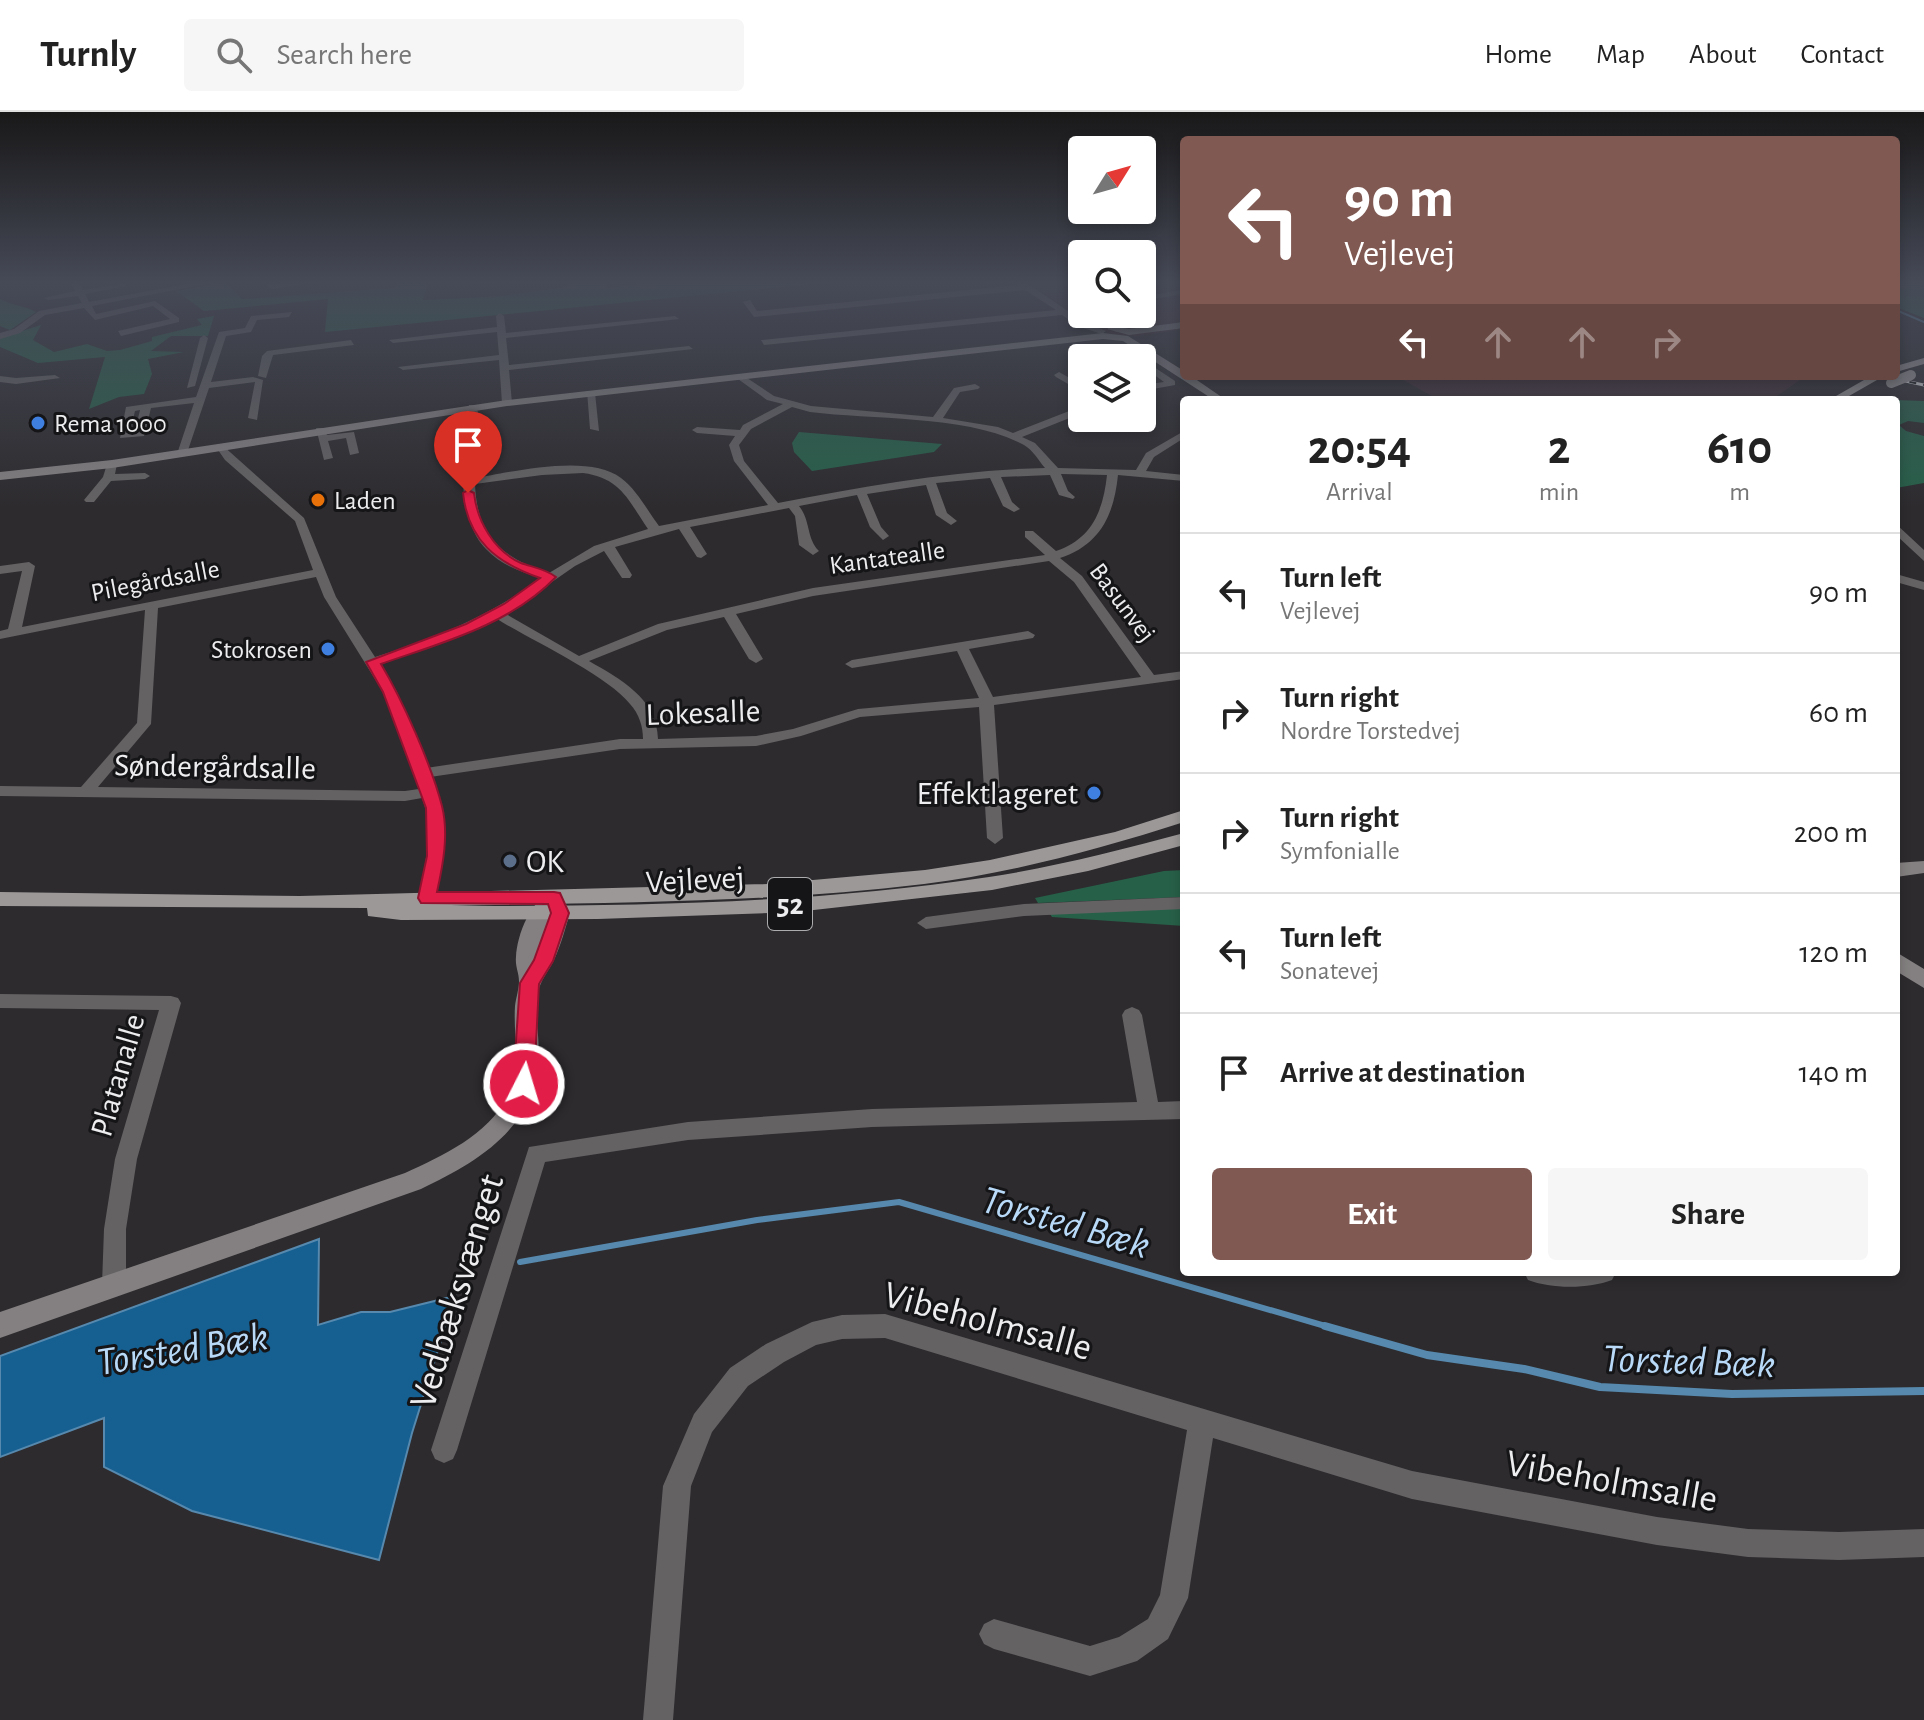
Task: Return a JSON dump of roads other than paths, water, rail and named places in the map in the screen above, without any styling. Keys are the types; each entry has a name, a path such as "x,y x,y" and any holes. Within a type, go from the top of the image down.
{"main road":[{"path":"1900,368 1924,361"},
{"path":"1900,379 1924,371"},
{"path":"1841,396 1870,380"},
{"path":"1867,396 1898,380"},
{"name":"Vejlevej","path":"300,903 401,913 537,913 557,905 925,877 1048,854 1180,821"},
{"name":"Vejlevej","path":"0,899 300,903 427,898 669,912 969,889 1067,871 1180,840"}],"street":[{"path":"199,357 191,382 259,380"},
{"path":"182,454 214,357"},
{"path":"253,418 259,380 267,357"},
{"path":"504,357 507,403"},
{"path":"403,367 575,357"},
{"path":"0,476 112,464 321,434 472,407 909,357"},
{"path":"1154,357 1180,373"},
{"path":"1156,372 1172,383 1156,386"},
{"path":"1059,375 1068,380"},
{"path":"741,377 765,395 836,414 937,419 974,425 1012,437 1039,453 1053,470 1063,493 1069,497"},
{"path":"0,379 55,378"},
{"path":"1190,380 1215,396"},
{"path":"937,419 957,390 975,387"},
{"path":"590,393 595,429"},
{"path":"145,412 140,434 124,437 127,420 145,412 200,399"},
{"path":"775,507 735,455 734,445 740,433 766,415 791,404"},
{"path":"472,407 471,516 491,546 513,564 549,577"},
{"path":"1012,437 1068,415"},
{"path":"697,430 740,433"},
{"path":"321,434 350,434 354,453"},
{"path":"321,434 328,458"},
{"path":"1139,473 1150,455 1180,436"},
{"path":"221,447 300,520 330,597 390,692 429,792 437,829 434,870 427,898"},
{"path":"90,500 108,478 112,464"},
{"path":"469,482 569,470 601,472 619,482 656,531"},
{"path":"373,662 425,646 497,614 549,577 605,546 656,531 859,491 993,472 1053,470 1180,478"},
{"path":"993,472 1007,504 1014,509"},
{"name":"Kantatealle","path":"578,661 641,634 833,588 1053,557 1081,544 1099,530 1111,498 1113,472"},
{"path":"108,478 145,476"},
{"path":"929,479 942,515 951,521"},
{"path":"859,491 869,502 875,530 883,536"},
{"path":"792,504 801,516 805,545 813,551"},
{"path":"683,525 701,554"},
{"path":"1900,532 1924,557"},
{"path":"1029,534 1053,557"},
{"path":"605,546 611,550 626,575"},
{"name":"Basunvej","path":"1053,557 1083,585 1151,680"},
{"path":"0,570 29,566 7,634"},
{"name":"Pilegårdsalle","path":"7,634 320,572"},
{"path":"1900,579 1924,586"},
{"path":"85,792 144,724 152,606"},
{"path":"728,612 756,659"},
{"path":"497,614 632,696 647,716 650,743"},
{"path":"852,664 1028,635"},
{"path":"961,646 986,702 995,838"},
{"name":"Lokesalle","path":"422,773 620,744 756,741 796,733 858,713 986,702 1180,676"},
{"name":"Søndergårdsalle","path":"0,791 405,796 429,792"},
{"path":"1900,870 1924,867"},
{"path":"926,923 1024,910 1180,903"},
{"path":"530,983 543,961 557,905"},
{"path":"0,1325 412,1181 466,1155 503,1121 516,1103 527,1066 530,983 524,966 537,913"},
{"path":"1900,963 1924,980"},
{"name":"Platanalle","path":"0,1001 171,1003 126,1159 115,1229 114,1285"},
{"path":"1132,1015 1149,1111 1180,1110"},
{"name":"Vedbæksvænget","path":"444,1450 537,1154 688,1131 843,1120 1149,1111"},
{"name":"Vibeholmsalle","path":"658,1720 677,1486 703,1423 739,1377 775,1353 812,1334 842,1327 885,1326 1412,1485 1657,1531 1748,1543 1839,1546 1924,1543"},
{"path":"994,1634 1090,1661 1126,1650 1158,1629 1174,1598 1202,1421"}],"water":[{"path":"319,1239 318,1325 361,1312 390,1312 455,1296 412,1433 379,1560 192,1511 104,1467 104,1418 0,1457 0,1356"}],"waterway":[{"name":"Torsted Bæk","path":"520,1262 757,1220 899,1202 1331,1328"},
{"name":"Torsted Bæk","path":"1325,1326 1331,1328"},
{"name":"Torsted Bæk","path":"1331,1328 1427,1355 1524,1369 1600,1387 1732,1394 1924,1391"}],"railway":[{"path":"1900,380 1924,385"}],"place":[{"name":"Rema 1000","path":"38,423"},
{"name":"Laden","path":"318,500"},
{"name":"Stokrosen","path":"328,649"},
{"name":"Effektlageret","path":"1094,793"},
{"name":"OK","path":"510,861"}]}
